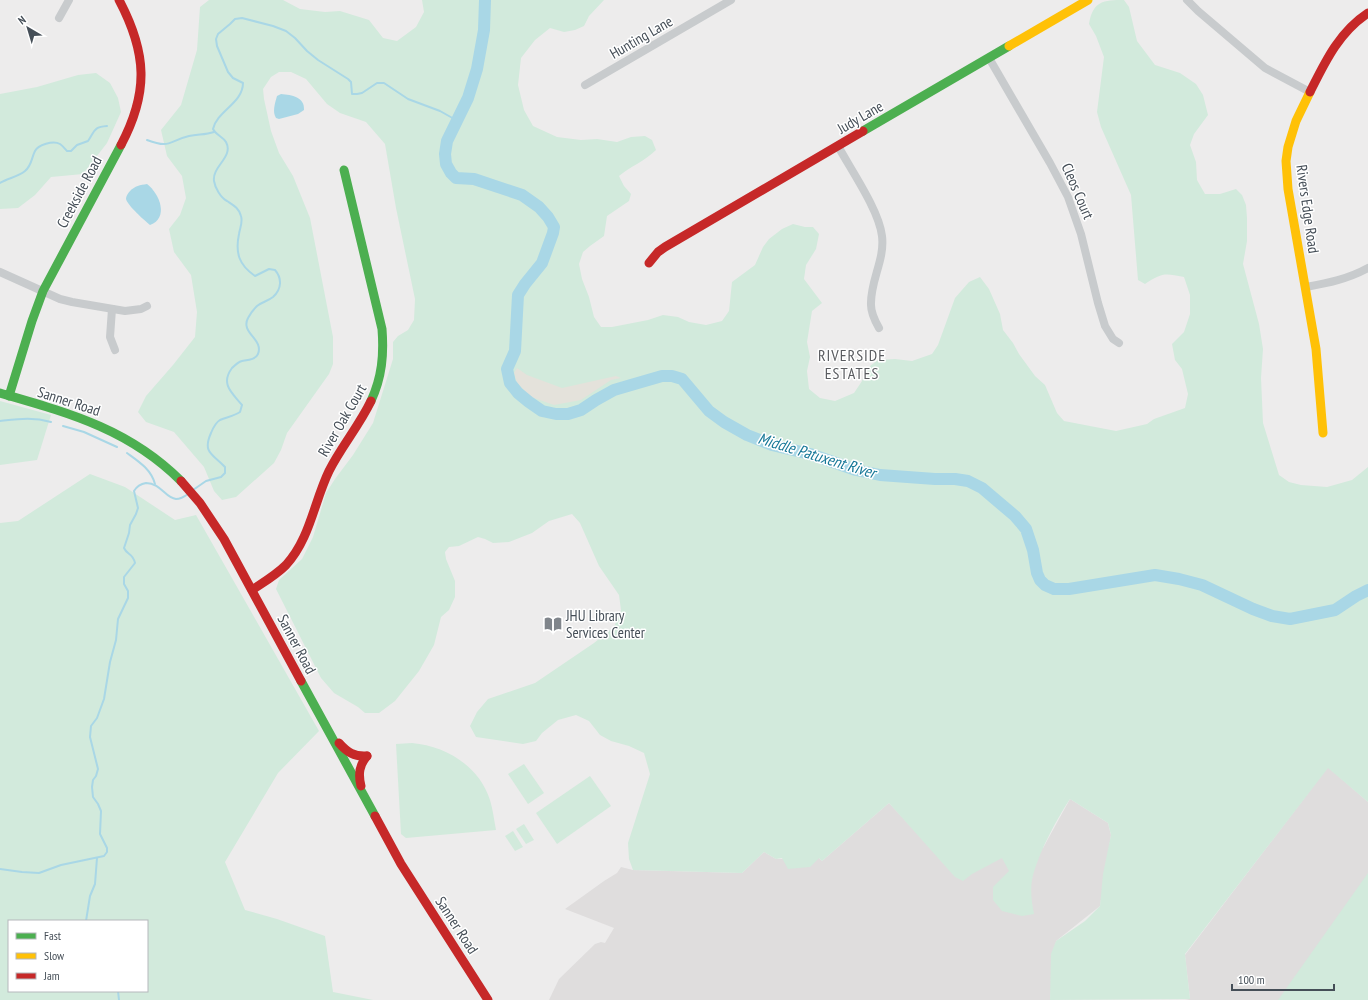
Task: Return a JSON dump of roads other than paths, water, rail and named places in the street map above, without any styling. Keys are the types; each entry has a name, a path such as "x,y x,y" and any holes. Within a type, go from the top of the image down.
{"street":[{"path":"60,18 69,0"},
{"name":"Creekside Road","path":"4,395 43,291 130,128 139,99 142,85 140,52 136,35 119,0"},
{"name":"Hunting Lane","path":"585,86 731,0"},
{"name":"Judy Lane","path":"649,263 664,246 1088,0"},
{"path":"1187,0 1265,68 1310,92"},
{"name":"Rivers Edge Road","path":"1323,434 1316,349 1288,189 1286,161 1291,134 1296,121 1326,59 1334,46 1353,24 1368,13"},
{"name":"Cleos Court","path":"989,58 1068,197 1081,234 1105,326 1113,339 1119,343"},
{"path":"838,146 873,208 880,227 882,236 881,254 873,287 871,304 872,312 879,328"},
{"name":"River Oak Court","path":"252,590 283,569 300,545 307,531 319,494 329,470 375,393 382,370 384,345 382,329 344,170"},
{"path":"1306,287 1330,283 1347,278 1368,268"},
{"path":"0,272 72,302 112,309 134,310 147,306"},
{"path":"112,309 110,337 115,350"},
{"name":"Sanner Road","path":"4,395 81,418 115,433 161,462 185,484 197,498 216,526 252,590 415,888 488,1000"},
{"path":"330,734 351,755 360,757 367,756 360,765 359,770 363,794"}],"water":[{"path":"281,94 300,99 304,106 304,110 298,114 279,119 276,118 274,113 275,104 277,96"},
{"path":"147,184 152,188 159,200 161,212 156,222 150,225 133,209 126,199 130,191 134,188"}],"waterway":[{"name":"Middle Patuxent River","path":"485,0 484,30 477,69 468,98 447,141 445,154 446,164 456,178 474,179 522,195 539,207 554,227 542,263 518,295 515,351 507,369 510,383 518,393 542,411 556,414 568,414 581,410 614,390 662,376 672,376 682,379 709,411 724,422 747,435 772,445 810,454 856,470 880,475 955,479 968,481 982,488 1015,516 1026,529 1040,580 1045,585 1054,589 1069,589 1155,575 1202,585 1253,609 1272,616 1290,619 1335,610 1368,590"},
{"path":"193,490 206,481 221,477 225,473 225,467 210,453 208,449 209,440 213,427 218,421 240,412 242,405 231,392 227,384 227,379 232,368 238,363 253,359 257,356 259,349 258,344 249,332 246,323 257,306 276,294 280,284 279,276 275,270 269,269 255,276 242,263 238,253 238,241 242,218 236,207 223,198 214,181 216,171 225,157 228,147 225,140 213,129 219,117 235,102 239,96 243,83 233,78 228,72 217,46 216,39 218,34 235,19 242,18 273,26 286,31 318,60 348,79 351,82 352,94 362,93 377,83 384,83 408,99 440,111 456,120"},
{"path":"0,183 25,171 30,164 35,151 42,145 57,143 67,151 71,151 77,145 88,141 93,132 99,127 107,126"},
{"path":"147,140 165,144 189,136 214,132"},
{"path":"0,421 32,419 51,422"},
{"path":"63,426 84,432 117,447"},
{"path":"127,453 140,462 150,474 155,484"},
{"path":"0,869 39,873 61,865 104,856 107,852 107,848 100,834 101,811 93,797 93,780 98,769 90,737 91,726 97,718 104,699 110,662 116,640 118,619 128,598 128,591 124,584 124,577 135,563 133,557 124,548 130,525 138,508 134,491 136,488 146,483 155,485 172,498 179,499 188,494"},
{"path":"86,920 90,896 95,884 97,858"},
{"path":"118,992 119,1000"}],"place":[{"name":"JHU Library Services Center","path":"553,624"}],"district":[{"name":"RIVERSIDE ESTATES","path":"852,364"}]}
